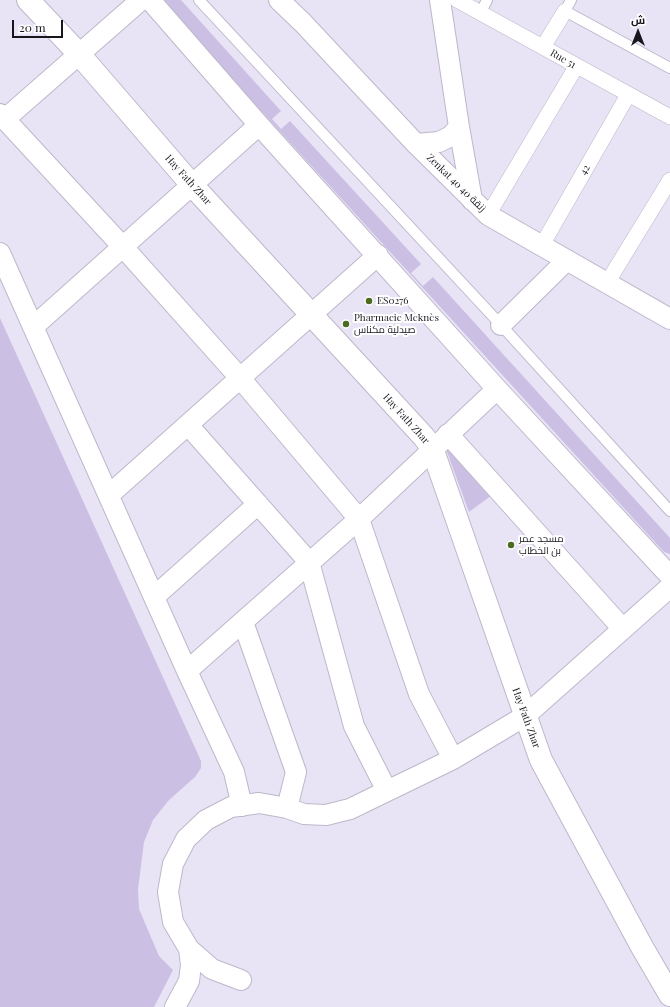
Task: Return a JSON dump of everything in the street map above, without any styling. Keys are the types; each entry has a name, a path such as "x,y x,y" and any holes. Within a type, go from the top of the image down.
{"street":[{"name":"Hay Fath Zhar","path":"28,0 79,54 192,185 312,314 424,437 432,448 541,760 642,948 670,995"},
{"path":"141,0 79,54 2,117 123,247 240,378 359,519 419,694 453,759"},
{"path":"150,0 259,125 378,255 497,389 670,576"},
{"name":"Zenkat 40 زنقة 40","path":"279,0 303,23 416,144 488,215 670,319"},
{"path":"440,0 458,127 472,200"},
{"name":"Rue 51","path":"457,0 484,6 543,47 576,67 670,118"},
{"path":"543,47 568,5"},
{"path":"488,215 576,67"},
{"name":"42","path":"542,245 628,95"},
{"path":"33,327 259,125"},
{"path":"416,144 439,142 451,136 458,127"},
{"path":"608,283 670,180"},
{"path":"0,253 187,672 234,772 242,806"},
{"path":"109,495 378,255"},
{"path":"501,325 567,260"},
{"path":"187,672 359,519 432,448 497,389"},
{"path":"188,425 309,562 354,726 387,791"},
{"path":"448,434 623,629"},
{"path":"154,597 258,504"},
{"path":"241,980 212,969 189,949 173,922 168,892 173,864 186,839 206,820 231,807 259,803 287,808 304,814 326,815 350,809 453,759 525,716 670,587"},
{"path":"243,622 296,772 287,808"},
{"path":"175,1007 189,981 191,965 189,949"}],"lane":[{"path":"199,0 501,325 670,511"},
{"path":"568,5 670,68"}],"shaded area":[{"path":"160,0 181,0 281,111 272,119 281,129 290,121 421,264 411,273 423,286 433,277 670,538 670,554 664,552"},
{"path":"0,318 201,761 201,768 195,777 169,800 153,820 144,842 138,889 139,909 159,956 173,970 154,1007 0,1007"},
{"path":"449,446 492,495 469,512 446,449"}],"place":[{"name":"ES0276","path":"369,301"},
{"name":"Pharmacie Meknès صيدلية مكناس","path":"346,324"},
{"name":"مسجد عمر بن الخطاب","path":"511,545"}]}
